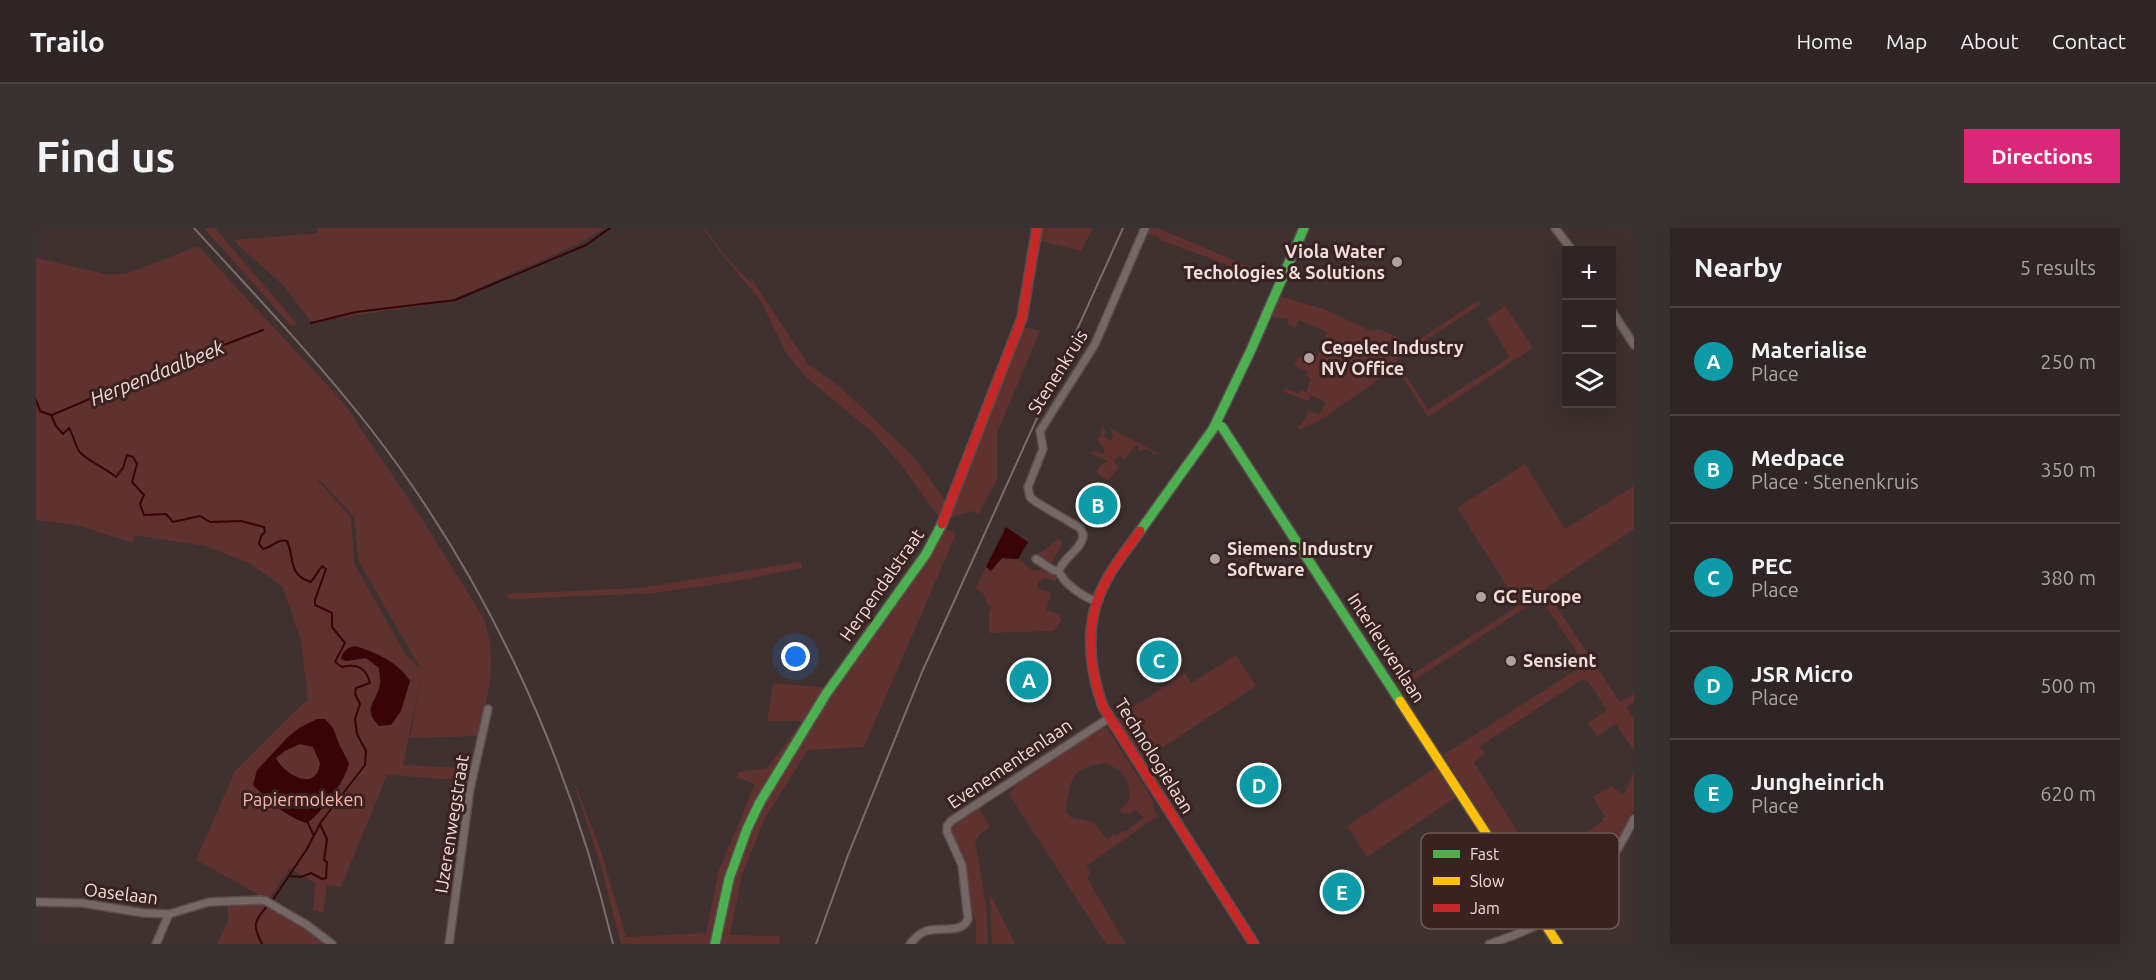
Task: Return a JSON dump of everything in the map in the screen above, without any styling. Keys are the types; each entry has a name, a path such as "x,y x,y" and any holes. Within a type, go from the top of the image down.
{"street":[{"name":"Herpendalstraat","path":"715,943 729,879 747,829 760,802 826,694 926,554 940,529 1022,318 1037,228"},
{"name":"Stenenkruis","path":"1059,572 1061,566 1081,543 1083,534 1080,528 1036,502 1028,493 1028,487 1043,449 1040,430 1095,344 1145,228"},
{"path":"1216,424 1304,228"},
{"path":"1556,228 1569,246"},
{"path":"1616,318 1634,345"},
{"name":"Technologielaan","path":"1216,424 1187,468 1106,579 1096,601 1090,630 1091,670 1098,696 1108,718 1254,944"},
{"name":"Interleuvenlaan","path":"1216,424 1222,427 1487,833"},
{"path":"1036,559 1059,572 1063,579 1085,597 1096,601"},
{"name":"IJzerenwegstraat","path":"449,944 470,789 488,710"},
{"name":"Evenementenlaan","path":"910,944 925,931 959,928 968,920 962,865 947,832 947,826 951,821 1108,718"},
{"path":"1619,846 1634,819"},
{"name":"Oaselaan","path":"36,902 82,903 143,913 169,914 209,902 260,900 266,901 307,926 332,944"},
{"path":"156,944 169,914"},
{"path":"1489,944 1530,929"},
{"name":"Interleuvenlaan","path":"1549,929 1558,944"}],"green space":[{"path":"204,228 215,228 298,325 291,326"},
{"path":"316,228 604,228 583,242 446,302 311,322 284,286 235,240 318,233"},
{"path":"703,228 752,284 749,275 808,364 840,387 913,456 947,503 941,520 902,466 871,431 808,379 797,367 785,351 761,301 724,257"},
{"path":"1039,228 1093,228 1081,251 1037,240"},
{"path":"1147,228 1157,228 1257,270 1261,274 1255,277 1162,241 1157,236 1146,232"},
{"name":"Papiermoleken","path":"198,246 343,402 422,519 483,617 488,632 490,676 479,736 410,738 422,672 403,765 462,768 460,780 387,775 341,887 327,885 323,913 313,910 315,883 290,868 268,900 196,860 235,771 308,700 301,641 283,587 249,563 205,546 134,535 133,543 76,525 36,520 36,258 105,274 126,274","holes":["317,480 321,481 354,517 359,562 421,669 406,655 354,563 351,517","360,647 410,681 369,711 381,683 379,668 366,658 346,661 341,659"]},
{"path":"1279,296 1324,309 1371,331 1379,329 1400,338 1394,356 1479,300 1481,304 1396,360 1428,410 1510,357 1486,319 1505,306 1533,348 1428,417 1396,367 1324,418 1300,430 1297,427 1309,411 1319,415 1325,402 1311,395 1308,401 1284,392 1285,388 1299,394 1301,390 1306,392 1311,378 1306,376 1308,372 1294,366 1298,356 1314,363 1327,332 1299,320 1296,328 1288,324 1287,318 1277,318 1271,315"},
{"path":"1021,326 1040,331 997,433 997,479 979,514 972,511 945,520"},
{"path":"1101,427 1106,431 1104,436 1111,441 1113,435 1110,428 1159,454 1145,449 1139,452 1139,446 1136,445 1124,460 1120,456 1115,459 1119,467 1108,481 1096,472 1107,461 1091,454 1092,451 1104,454 1104,449 1097,439 1101,436"},
{"path":"1525,464 1565,529 1634,486 1634,529 1545,589 1620,702 1634,694 1634,702 1626,707 1634,719 1634,751 1616,724 1597,736 1588,723 1607,710 1588,681 1581,680 1480,746 1485,754 1474,762 1518,833 1493,833 1443,755 1579,668 1581,661 1543,602 1535,601 1401,689 1397,684 1519,605 1457,508"},
{"path":"944,528 956,534 864,747 808,750 765,818 742,875 730,935 780,936 779,944 621,944 600,863 570,771 600,848 626,937 706,933 719,870 755,784 737,778 738,772 767,768 803,721 767,721 773,683 827,688"},
{"path":"1058,539 1063,543 1053,561 1046,564 1037,559 1038,553"},
{"path":"1002,558 1018,559 1032,570 1041,570 1046,566 1059,571 1055,581 1044,577 1038,583 1038,589 1049,592 1051,595 1046,610 1059,614 1061,620 1054,631 989,633 989,612 992,607 987,604 983,593 975,588 986,567 991,570"},
{"path":"801,562 802,568 656,593 509,599 506,594 639,588"},
{"path":"1236,655 1256,686 1142,761 1115,719 1185,673 1191,683"},
{"path":"1107,728 1153,800 1154,810 1158,816 1086,866 1090,872 1087,878 1126,944 1106,944 1010,796 1011,791 1021,780 1099,729","holes":["1104,763 1125,777 1129,788 1129,801 1120,810 1122,813 1129,814 1135,810 1144,817 1127,831 1120,832 1117,836 1114,834 1107,839 1093,822 1072,818 1065,811 1071,784 1078,773"]},
{"path":"1437,767 1456,797 1367,857 1347,826"},
{"path":"1634,772 1634,808 1619,839 1619,833 1585,833 1603,821 1605,817 1593,797 1611,786 1624,795"},
{"path":"977,804 990,827 975,841 986,905 988,944 976,944 976,921 967,899 962,865 948,837 951,821"},
{"path":"990,894 1015,944 992,944"},
{"path":"227,902 263,902 326,941 325,944 217,944 228,921"}],"shaded area":[{"path":"1006,527 1028,542 1018,559 1002,558 991,571 986,567"},
{"path":"355,646 386,659 400,669 410,681 401,711 391,725 379,726 371,714 380,684 379,668 366,658 346,661 341,659 346,650"},
{"path":"317,719 325,719 333,728 349,763 332,796 307,823 285,812 253,785 257,770 299,728","holes":["300,744 313,747 320,763 318,772 307,779 293,775 276,758"]}],"waterway":[{"name":"Herpendaalbeek","path":"311,323 356,312 455,300 586,245 610,228"},
{"name":"Herpendaalbeek","path":"52,415 146,375 263,330"},
{"path":"36,400 40,411 51,415 63,434 69,428 82,454 116,477 123,468 127,455 133,457 137,464 132,482 144,495 140,504 144,515 166,514 173,522 200,516 210,522 241,521 264,527 265,532 259,544 263,549 281,541 287,541 295,571 304,579 311,582 322,566 326,569 315,605 332,613 332,627 345,643 335,662 342,667 357,666 364,670 370,683 356,688 355,694 360,704 355,719 357,734 366,751 365,765 321,822 307,849 272,901"},
{"path":"308,823 313,834"},
{"path":"289,876 301,877 311,873 322,879 326,878 327,862 324,860 327,839 320,824"},
{"path":"262,944 256,923 268,905"}],"railway":[{"path":"194,228 328,376 413,486 452,547 487,609 548,739 595,875 613,944"},
{"path":"816,944 848,855 922,672 1123,228"}],"traffic: fast":[{"path":"1140,531 1213,429 1251,350 1304,228"},
{"path":"1216,424 1222,427 1400,701"},
{"path":"715,944 729,879 747,829 760,802 826,694 926,554 942,524"}],"traffic: slow":[{"path":"1400,701 1486,833"},
{"path":"1548,929 1558,944"}],"traffic: jam":[{"path":"942,524 1022,318 1037,228"},
{"path":"1140,531 1110,574 1094,612 1091,643 1098,691 1103,707 1254,944"}],"place":[{"name":"Viola Water Techologies & Solutions","path":"1397,262"},
{"name":"Cegelec Industry NV Office","path":"1309,358"},
{"name":"Medpace","path":"1098,505"},
{"name":"Siemens Industry Software","path":"1215,559"},
{"name":"GC Europe","path":"1481,597"},
{"name":"PEC","path":"1159,660"},
{"name":"Sensient","path":"1511,661"},
{"name":"Materialise","path":"1029,680"},
{"name":"JSR Micro","path":"1259,785"},
{"name":"Jungheinrich","path":"1342,892"}]}
